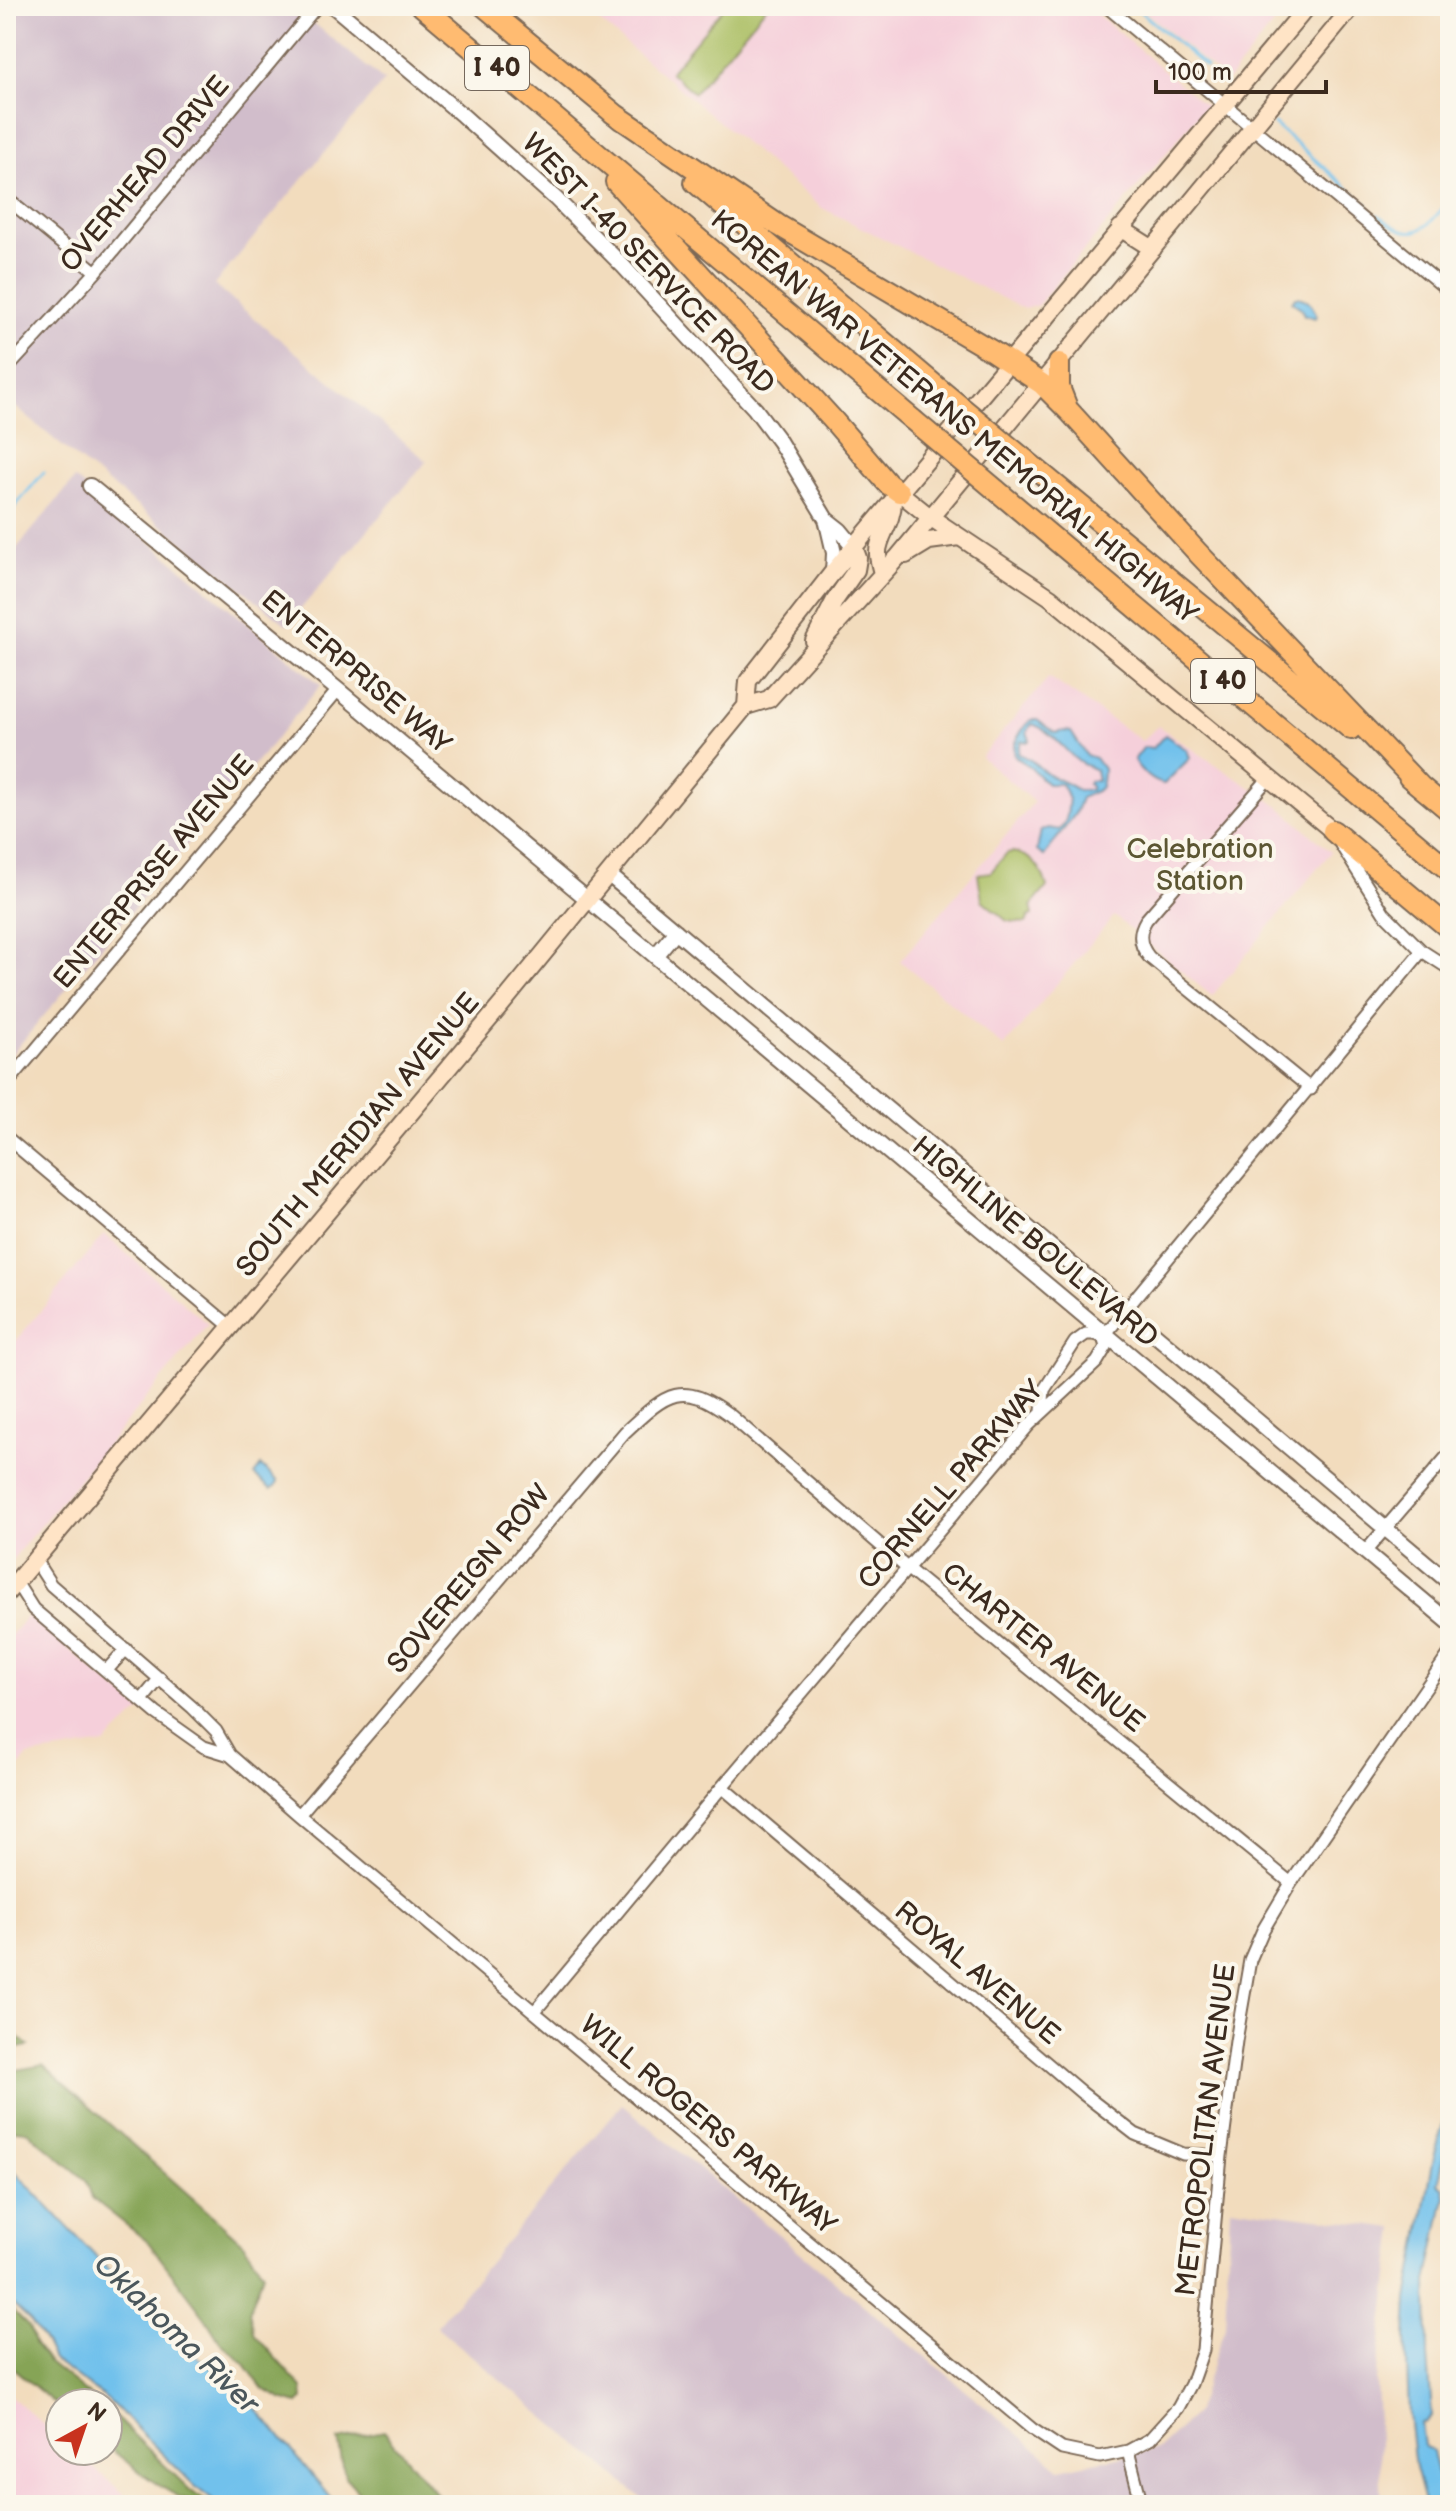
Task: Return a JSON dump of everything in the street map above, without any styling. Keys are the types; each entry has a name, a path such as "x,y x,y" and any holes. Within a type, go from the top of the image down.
{"highway":[{"name":"KOREAN WAR VETERANS MEMORIAL HIGHWAY","path":"422,6 1450,871"},
{"name":"KOREAN WAR VETERANS MEMORIAL HIGHWAY","path":"484,6 939,389 1450,811"},
{"path":"613,113 778,225 1042,384 1420,786"},
{"path":"571,131 833,420 896,496"},
{"path":"1059,363 1059,387 1070,412"},
{"path":"1333,831 1450,929"}],"main road":[{"name":"SOUTH MERIDIAN AVENUE","path":"746,706 748,681 833,572 1308,6"},
{"name":"SOUTH MERIDIAN AVENUE","path":"11,1588 746,706 769,699 897,558 1353,6"},
{"path":"1120,228 1153,249"},
{"path":"882,574 879,542 889,524 896,496 1050,597 1333,831"},
{"path":"897,558 924,543 959,537"},
{"path":"810,653 821,625 856,570 858,558 854,547"}],"street":[{"name":"OVERHEAD DRIVE","path":"6,370 96,272 317,6"},
{"name":"WEST I-40 SERVICE ROAD","path":"333,6 514,161 623,266 766,423 826,519 834,553 833,572"},
{"path":"1106,6 1450,292"},
{"path":"6,198 96,272"},
{"name":"ENTERPRISE WAY","path":"90,486 588,899"},
{"name":"WEST I-40 SERVICE ROAD","path":"826,519 854,547"},
{"name":"ENTERPRISE AVENUE","path":"6,1085 338,690"},
{"path":"1268,779 1146,920 1140,937 1149,957 1311,1089"},
{"path":"1333,831 1384,913 1422,951 1450,969"},
{"name":"HIGHLINE BOULEVARD","path":"608,874 1450,1583"},
{"name":"HIGHLINE BOULEVARD","path":"588,899 1104,1336 1450,1623"},
{"path":"655,956 676,931"},
{"name":"CORNELL PARKWAY","path":"535,2011 1042,1411 1097,1362 1106,1347 1104,1336 1422,951"},
{"path":"6,1137 231,1327"},
{"path":"1042,1411 1044,1390 1075,1342 1086,1334 1104,1336"},
{"name":"CHARTER AVENUE","path":"689,1393 715,1404 731,1416 908,1569 1291,1883"},
{"name":"SOVEREIGN ROW","path":"299,1815 625,1432 649,1409 669,1397 689,1393"},
{"path":"1365,1552 1450,1453"},
{"name":"WILL ROGERS PARKWAY","path":"35,1560 51,1585 160,1678 216,1731 230,1755 1032,2429 1062,2449 1100,2457 1128,2451"},
{"name":"WILL ROGERS PARKWAY","path":"11,1588 142,1700 204,1747 230,1755"},
{"path":"107,1670 126,1649"},
{"name":"METROPOLITAN AVENUE","path":"1128,2451 1150,2439 1178,2408 1191,2384 1203,2350 1221,2156 1250,1960 1263,1930 1291,1883 1450,1653"},
{"path":"142,1700 160,1678"},
{"name":"ROYAL AVENUE","path":"722,1787 1135,2134 1183,2154 1221,2156"},
{"path":"1128,2451 1142,2505"}],"shaded area":[{"path":"6,6 293,6 384,81 214,285 427,461 287,625 6,399"},
{"path":"581,6 1087,6 1206,106 1038,305 1024,309 822,208"},
{"path":"1139,6 1288,6 1227,81"},
{"path":"75,479 321,685 6,1061 6,561"},
{"name":"Celebration Station","path":"1049,677 1142,741 1158,726 1281,808 1331,852 1212,996 1114,916 1004,1047 900,961 1034,802 981,757"},
{"path":"104,1234 208,1324 6,1567 6,1353"},
{"path":"28,1615 141,1710 105,1744 28,1756 6,1783 6,1641"},
{"path":"622,2104 1060,2469 1158,2449 1195,2414 1225,2327 1230,2207 1395,2228 1376,2380 1382,2505 650,2505 436,2326"},
{"path":"6,2392 44,2425 44,2467 93,2467 137,2505 6,2505"}],"green space":[{"path":"725,6 767,6 694,93 670,72"},
{"path":"1013,852 1036,864 1047,887 1031,906 1033,915 1026,923 1007,921 982,900 978,874 991,872 1007,853"},
{"path":"6,2027 29,2046 6,2050"},
{"path":"43,2065 243,2243 263,2273 249,2312 255,2335 302,2388 303,2399 298,2404 263,2389 244,2363 220,2342 148,2242 92,2198 86,2180 27,2131 6,2129 6,2072"},
{"path":"6,2304 29,2327 34,2343 48,2362 79,2387 44,2387 44,2394 6,2362"},
{"path":"124,2426 190,2490 210,2505 184,2499 124,2459"},
{"path":"384,2431 445,2505 371,2505 345,2477 338,2440"}],"water":[{"path":"1295,297 1309,303 1317,316 1304,315 1301,308 1292,302"},
{"path":"1031,720 1037,720 1055,733 1071,732 1086,755 1095,758 1103,769 1101,787 1081,798 1075,814 1044,856 1037,851 1041,830 1059,830 1062,827 1069,799 1061,784 1047,784 1015,756 1016,741","holes":["1032,724 1078,761 1096,770 1098,781 1090,781 1091,790 1077,790 1018,754 1021,741 1030,740 1027,732"]},
{"path":"1165,735 1187,750 1190,758 1164,784 1147,775 1134,760 1144,747 1153,748"},
{"path":"261,1466 278,1481 271,1489 254,1475"},
{"path":"1450,2096 1450,2131 1438,2184 1444,2189 1445,2197 1427,2282 1432,2416 1421,2423 1424,2446 1432,2452 1445,2505 1425,2505 1415,2468 1409,2415 1408,2299 1433,2162"},
{"name":"Oklahoma River","path":"6,2162 152,2316 258,2410 337,2505 219,2505 197,2488 124,2416 124,2387 90,2387 53,2360 31,2322 6,2298"}],"waterway":[{"path":"1134,6 1206,67"},
{"path":"1274,124 1367,205"},
{"path":"1378,215 1401,230 1410,232 1433,220 1450,200"},
{"path":"6,517 44,472"}]}
